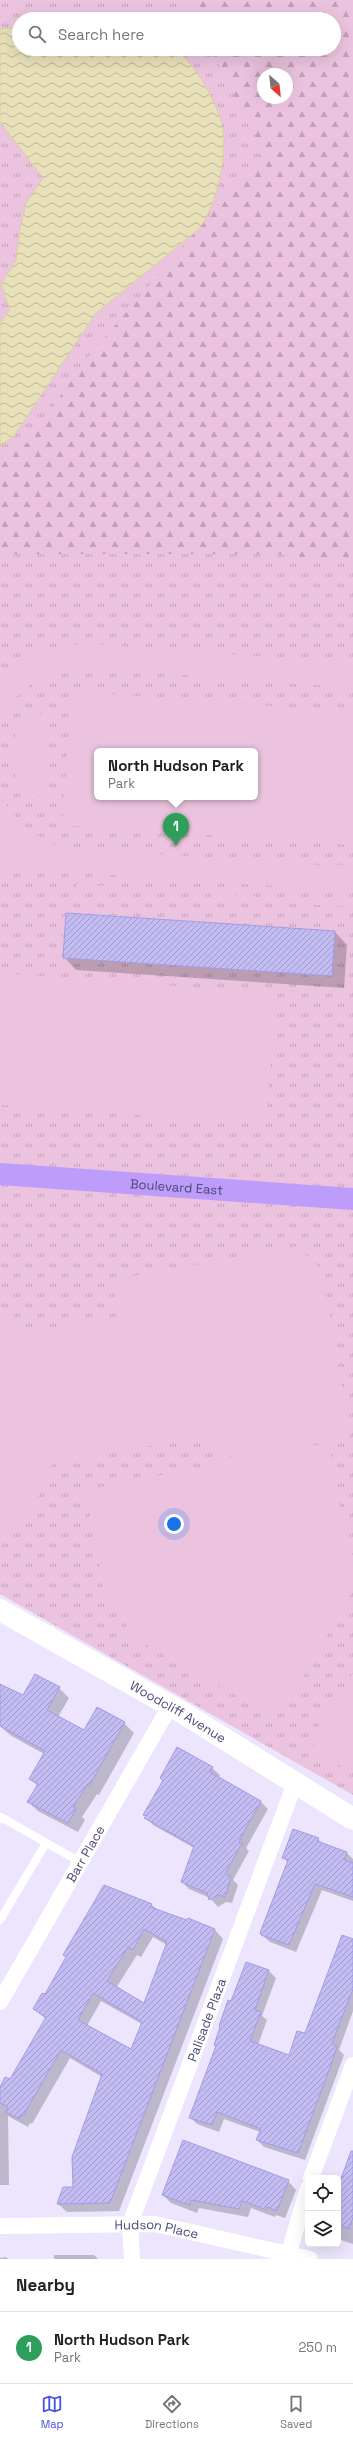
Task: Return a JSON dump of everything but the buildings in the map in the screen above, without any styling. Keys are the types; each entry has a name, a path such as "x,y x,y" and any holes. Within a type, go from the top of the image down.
{"main road":[{"name":"Boulevard East","path":"0,1174 353,1199"},
{"path":"0,1187 28,1176"},
{"name":"Woodcliff Avenue","path":"0,1610 170,1706 353,1819"}],"street":[{"name":"Barr Place","path":"0,2002 170,1706"},
{"name":"Palisade Plaza","path":"132,2259 130,2224 295,1783"},
{"path":"313,2175 353,2065"},
{"path":"287,2256 305,2198"},
{"name":"Hudson Place","path":"0,2226 155,2224 287,2256 310,2259"}],"lane":[{"path":"0,1819 1,1817 80,1862"},
{"path":"0,1920 46,1842"}],"green space":[{"path":"0,0 353,0 353,1795 0,1594"},
{"path":"186,0 353,0 353,564 278,554 0,554 0,462 31,440 82,364 264,152 214,56 341,56 341,12 191,12"},
{"path":"91,644 353,663 353,688 97,668 82,669 67,671 39,680 16,697 7,709 0,723 0,680 10,671 31,658 53,649 65,646"},
{"path":"72,691 353,712 353,845 62,825"},
{"path":"46,713 49,748 55,748 55,762 49,763 46,798 31,793 20,783 14,770 12,756 14,741 20,728 31,718"},
{"path":"0,793 11,811 25,826 41,837 60,847 331,866 353,864 353,889 332,890 0,867 0,843 7,843 0,836"},
{"path":"77,884 179,891 179,894 76,887"},
{"path":"211,890 235,892 235,895 353,904 353,907 210,898"},
{"path":"0,973 276,993 266,1124 0,1105"},
{"path":"297,1246 322,1270 350,1435 290,1450 328,1443 349,1552 353,1555 353,1590 285,1709 267,1713 123,1632 139,1605 108,1611 85,1490 241,1459 207,1449 193,1438 51,1465 44,1485 24,1521 8,1540 0,1546 0,1306 14,1316 24,1333 117,1316 112,1280"},
{"path":"353,1673 353,1773 316,1752 312,1736"}],"water":[{"path":"12,28 12,56 183,56 203,82 218,111 223,133 224,147 223,162 216,192 211,206 199,229 96,313 14,436 0,446 0,323 10,310 1,284 16,261 20,229 26,203 43,178 0,122 0,29"}],"place":[{"name":"North Hudson Park","path":"176,846"}]}
